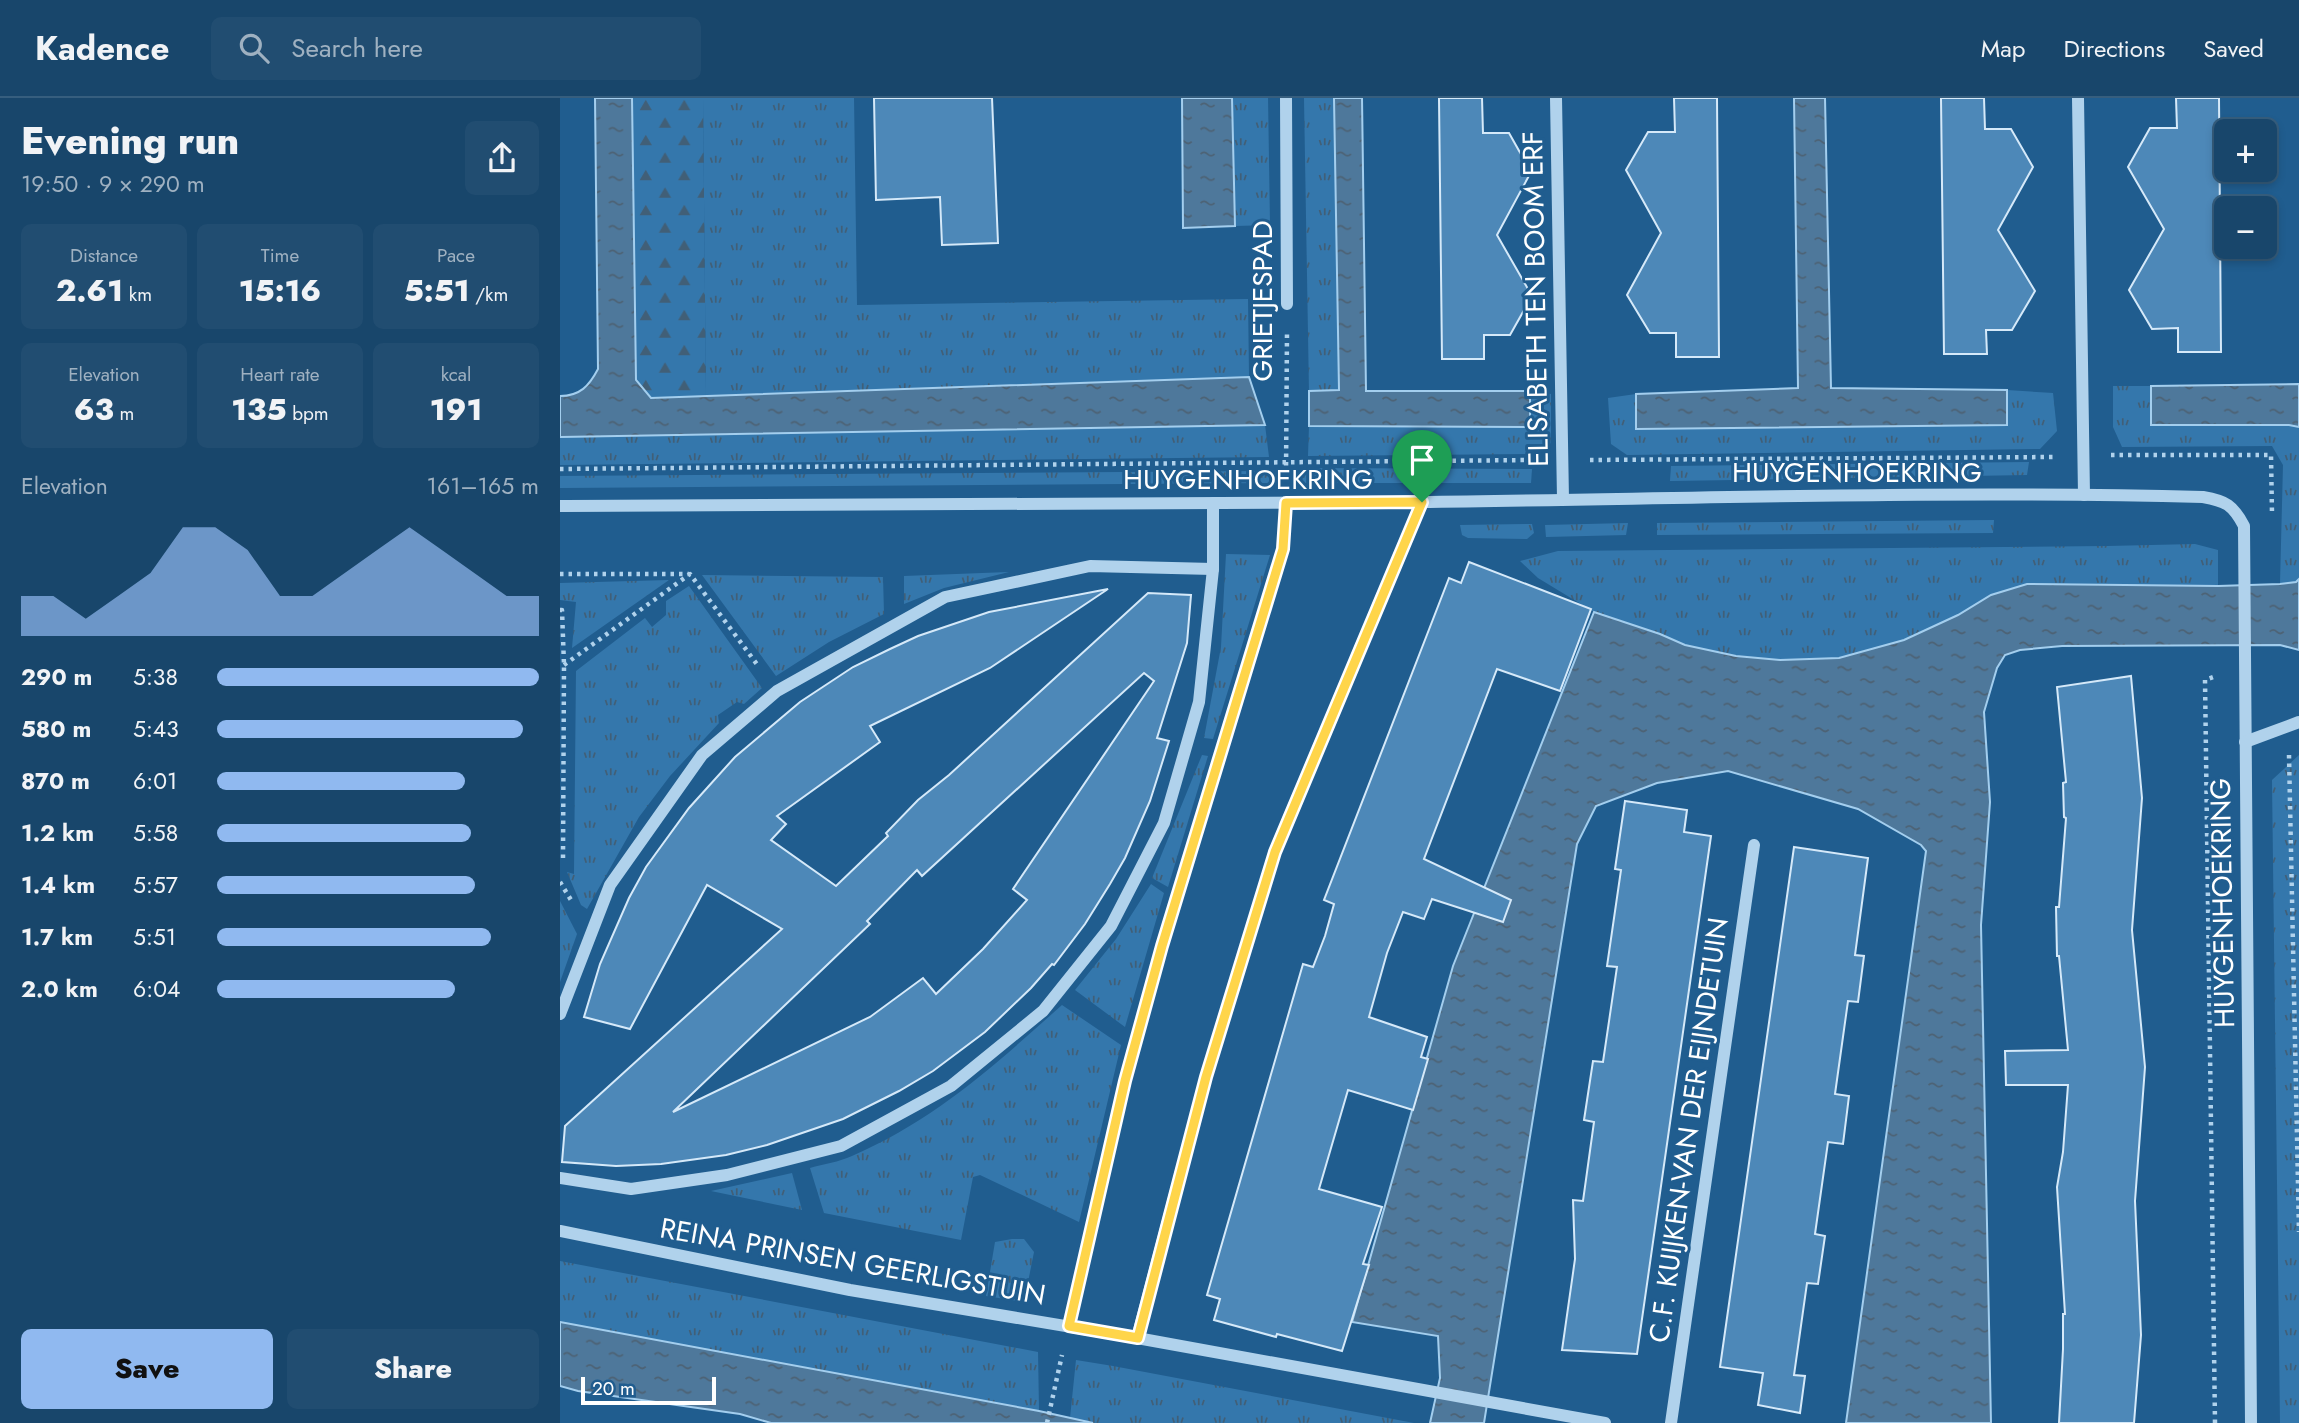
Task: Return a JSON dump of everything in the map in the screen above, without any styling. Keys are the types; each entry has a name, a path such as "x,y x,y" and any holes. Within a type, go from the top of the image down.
{"street":[{"name":"GRIETJESPAD","path":"1286,98 1287,304"},
{"name":"ELISABETH TEN BOOM ERF","path":"1556,98 1563,499"},
{"path":"2078,98 2084,495"},
{"name":"HUYGENHOEKRING","path":"560,506 1286,503 2084,495 2221,500 2236,510 2244,526 2251,1423"},
{"path":"1422,502 1275,852 1206,1077 1138,1338 1605,1423"},
{"name":"REINA PRINSEN GEERLIGSTUIN","path":"560,1178 631,1189 727,1175 841,1146 951,1086 1043,1011 1111,926 1164,823 1199,702 1213,569 1213,503"},
{"path":"560,1014 610,885 702,755 777,691 945,597 1090,566 1213,569"},
{"path":"2245,742 2299,722"},
{"name":"C.F. KUIJKEN-VAN DER EIJNDETUIN","path":"1671,1423 1754,845"},
{"name":"REINA PRINSEN GEERLIGSTUIN","path":"560,1231 850,1290 1138,1338"}],"path":[{"name":"GRIETJESPAD","path":"1047,1423 1125,1081 1162,946 1283,549 1286,503 1287,304"},
{"path":"560,574 690,574"},
{"path":"690,574 777,691"},
{"path":"564,665 690,574"},
{"path":"560,610 564,665 563,859 560,859"},
{"path":"2215,1423 2205,680 2225,673"},
{"path":"2289,768 2299,1231"}],"green space":[{"path":"632,98 703,98 706,397 651,398 636,381"},
{"path":"703,98 854,98 857,305 1248,299 1249,377 706,397"},
{"path":"1232,98 1268,98 1270,225 1235,226"},
{"path":"1304,98 1334,98 1339,391 1309,392"},
{"path":"2113,386 2151,386 2152,425 2299,427 2299,579 2296,582 2280,584 2283,465 2272,446 2122,447 2113,427"},
{"path":"2007,390 2053,393 2057,431 2040,449 1627,455 1611,444 1608,398 1636,394 1636,429 2007,425"},
{"path":"1530,391 1551,394 1551,443 1537,454 1308,456 1309,426 1530,427"},
{"path":"1265,425 1269,457 560,465 560,437"},
{"path":"2029,462 2027,475 1670,481 1671,466"},
{"path":"1303,468 1532,469 1531,483 1302,483"},
{"path":"1270,471 1269,483 560,488 560,476"},
{"path":"1994,520 1993,533 1657,535 1657,523"},
{"path":"1628,523 1626,535 1546,537 1545,525"},
{"path":"1532,524 1534,533 1527,539 1468,538 1462,535 1460,525"},
{"path":"2195,544 2218,550 2218,586 2027,584 1991,595 1958,615 1904,640 1839,658 1780,660 1736,656 1685,645 1594,612 1538,578 1520,561 1558,551"},
{"path":"1226,554 1270,555 1213,739 1204,738 1221,647"},
{"path":"1009,572 944,588 904,604 904,576"},
{"path":"702,575 883,577 884,614 829,642 776,676"},
{"path":"669,580 572,648 576,602 560,600 560,583"},
{"path":"689,586 762,688 744,704 737,702 718,715 719,723 670,776 639,817 587,909 581,905 567,872 574,874 576,671 645,618 652,627 666,615 666,601"},
{"path":"1202,755 1208,756 1168,887 1152,878"},
{"path":"2299,755 2299,1423 2280,1423 2272,780"},
{"path":"1151,884 1164,893 1125,1027 1075,990 1116,939"},
{"path":"560,901 577,934 560,982"},
{"path":"1062,1005 1121,1045 1079,1222 980,1175 973,1177 961,1240 824,1213 810,1168 852,1156 938,1108"},
{"path":"792,1173 802,1210 711,1191"},
{"path":"1024,1239 1034,1252 1024,1302 986,1296 995,1242"},
{"path":"560,1261 1038,1352 1039,1411 560,1322"},
{"path":"1076,1360 1414,1423 1093,1423 1070,1418"}],"water":[{"path":"595,98 632,98 636,380 651,398 1249,377 1265,425 560,437 560,396 583,389 598,369"},
{"path":"1182,98 1232,98 1235,226 1183,228"},
{"path":"1334,98 1362,98 1366,391 1530,391 1530,427 1309,426 1309,391 1339,390"},
{"path":"1794,98 1825,98 1831,388 2007,390 2007,425 1636,429 1636,394 1798,388"},
{"path":"2299,384 2299,427 2151,425 2151,386"},
{"path":"2299,579 2299,650 2280,645 2062,646 2020,650 2005,655 1997,668 1984,712 1990,802 1981,925 1991,1423 1846,1423 1926,851 1921,845 1858,809 1728,771 1657,783 1596,806 1577,844 1484,1423 1430,1423 1440,1378 1438,1336 1352,1322 1453,966 1594,612 1685,645 1736,656 1780,660 1839,658 1904,640 1958,615 1991,595 2027,584 2218,586 2280,584 2296,582"},
{"path":"560,1322 1093,1423 771,1423 740,1414 578,1391 560,1386"}],"building":[{"path":"874,98 992,98 998,243 942,245 940,197 876,200"},
{"path":"1439,98 1482,98 1483,133 1509,133 1531,172 1497,235 1532,296 1510,335 1484,335 1484,359 1442,359"},
{"path":"1674,98 1717,98 1719,357 1676,357 1676,333 1650,333 1627,295 1661,233 1626,170 1648,132 1675,132"},
{"path":"1941,98 1984,98 1985,129 2011,129 2033,167 1998,230 2035,291 2012,330 1986,330 1987,354 1944,354"},
{"path":"2176,98 2219,98 2219,119 2214,119 2214,182 2220,182 2220,196 2214,196 2214,259 2220,259 2221,352 2178,352 2178,328 2152,329 2129,290 2164,229 2128,167 2150,128 2177,128"},
{"path":"1469,562 1591,609 1560,691 1497,669 1424,859 1511,900 1503,922 1432,899 1424,919 1403,912 1387,953 1369,1017 1427,1037 1421,1057 1428,1059 1413,1110 1348,1090 1319,1189 1382,1207 1363,1264 1369,1265 1342,1351 1214,1320 1220,1299 1207,1295 1303,964 1313,967 1325,936 1334,904 1324,900 1449,578 1461,583"},
{"path":"1108,589 990,668 870,726 880,742 777,816 786,824 771,840 836,886 888,836 886,833 918,800 949,775 1148,593 1191,595 1187,643 1157,738 1169,741 1150,801 1125,858 1110,884 1085,924 1054,965 1052,964 985,1032 933,1071 843,1119 767,1145 726,1155 661,1164 616,1166 562,1162 565,1126 782,929 707,885 630,1029 584,1017 600,964 629,898 646,867 689,808 735,757 800,702 853,667 918,636 989,612","holes":["1144,673 1154,681 1013,889 1027,900 983,949 936,994 923,978 870,1017 673,1112 870,924 867,921 917,870 922,876"]},
{"path":"2131,676 2142,798 2132,930 2145,1067 2135,1201 2141,1335 2134,1423 2059,1423 2065,1314 2057,1187 2063,1152 2068,1085 2006,1085 2005,1051 2068,1050 2057,956 2056,907 2059,907 2066,818 2063,783 2066,782 2057,687"},
{"path":"1625,801 1687,810 1684,832 1711,836 1637,1354 1562,1350 1575,1259 1573,1200 1583,1201 1594,1122 1584,1120 1593,1061 1603,1062 1617,967 1607,966 1621,870 1615,869"},
{"path":"1794,847 1868,858 1855,955 1864,956 1858,1002 1848,1001 1835,1094 1849,1096 1843,1144 1828,1142 1815,1234 1825,1236 1818,1284 1807,1283 1794,1375 1805,1376 1800,1413 1758,1405 1763,1373 1720,1367"}],"route":[{"path":"1422,502 1275,852 1206,1077 1138,1338 1069,1326 1125,1081 1162,946 1283,549 1286,503 1422,502"}]}
